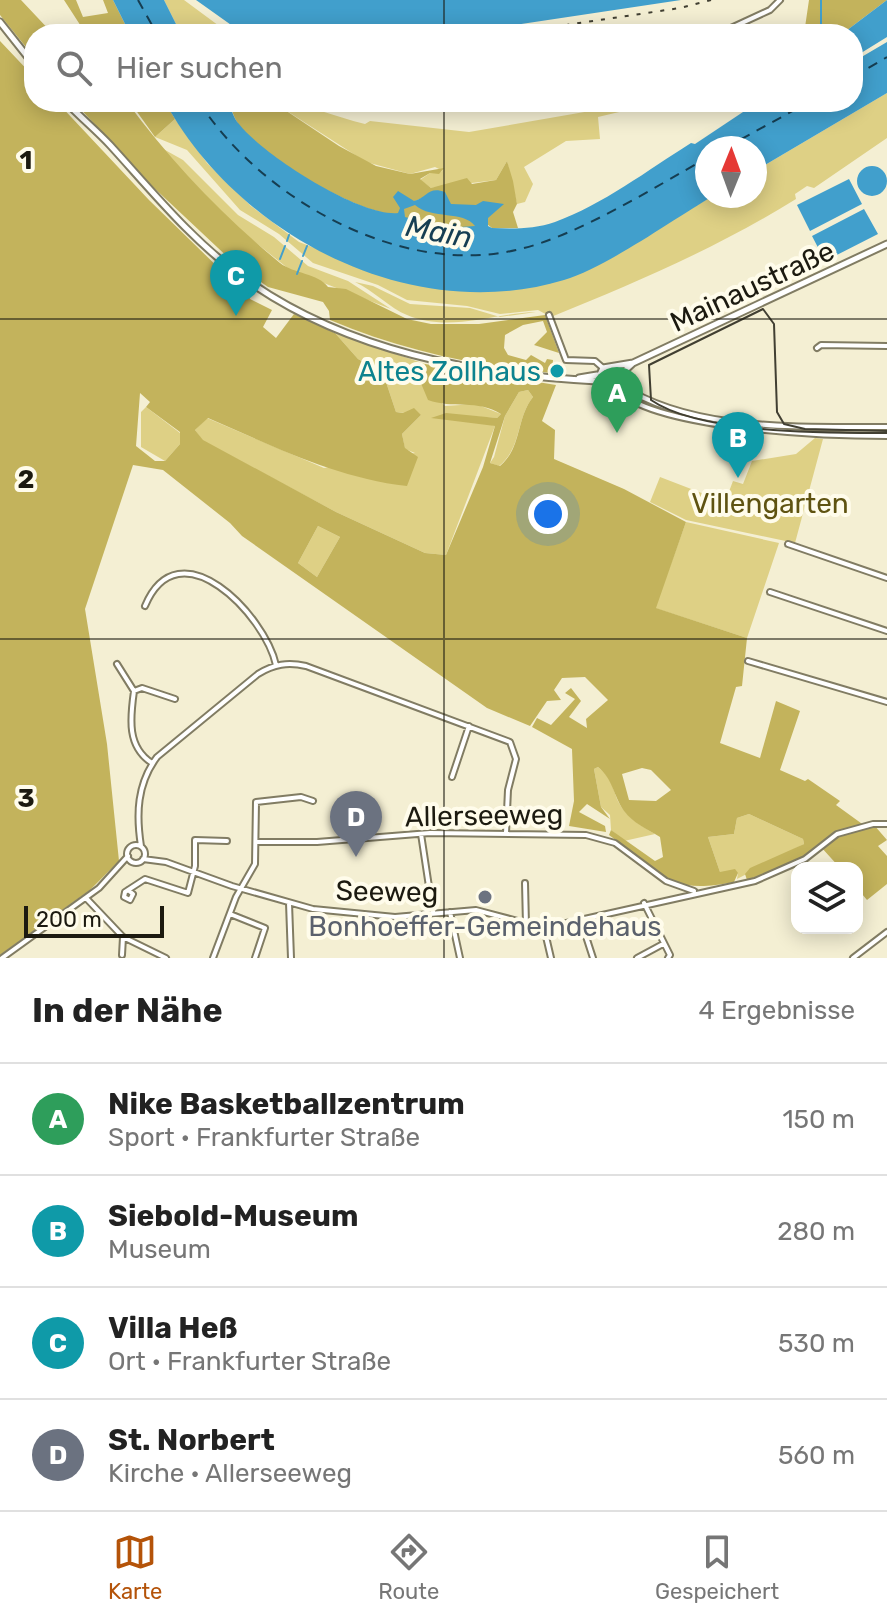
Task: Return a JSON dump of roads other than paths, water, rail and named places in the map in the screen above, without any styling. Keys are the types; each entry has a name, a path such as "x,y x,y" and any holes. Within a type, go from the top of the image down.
{"main road":[{"path":"0,22 24,52"},
{"path":"76,112 208,248 243,277 301,312 360,338 421,357 487,370 577,379 597,378"},
{"name":"Mainaustraße","path":"614,368 633,363 887,244"},
{"name":"Mainaustraße","path":"620,375 633,363"},
{"path":"601,366 614,368 620,375 617,386 604,389 597,378 601,366"}],"street":[{"path":"740,24 770,10 780,0"},
{"path":"549,315 566,360 601,366"},
{"path":"817,348 887,346"},
{"path":"617,386 632,401 730,426 846,436 887,436"},
{"path":"696,416 753,422 887,427"},
{"path":"730,426 731,419"},
{"path":"753,422 753,429"},
{"path":"846,426 846,436"},
{"path":"788,544 887,578"},
{"path":"145,606 153,587 165,580 183,574 208,577 262,633 270,644 276,665"},
{"path":"770,592 887,631"},
{"path":"748,661 887,702"},
{"path":"117,664 134,691 132,740 136,751 152,763"},
{"path":"2,958 86,898 119,868 133,846 138,829 142,781 152,763 173,741 221,703 258,674 276,665 306,666 507,740 515,751 508,790 506,833"},
{"path":"134,691 146,689 175,699"},
{"path":"452,777 469,726"},
{"path":"213,958 230,914 255,864 256,802 301,797 313,801"},
{"name":"Seeweg","path":"144,856 289,903 387,916 485,912 526,926 544,928 763,878 821,848 825,841 837,834 873,824 887,824"},
{"path":"119,868 144,856 138,829"},
{"name":"Allerseeweg","path":"257,842 339,841 421,834 570,833 615,843 666,881 696,892"},
{"path":"421,834 433,913"},
{"path":"128,890 145,879 188,893 195,840 227,841"},
{"path":"133,846 141,846"},
{"path":"128,856 133,862"},
{"path":"525,883 526,926"},
{"path":"86,898 123,937 166,958"},
{"path":"289,903 291,958"},
{"path":"644,903 670,957"},
{"path":"450,912 460,958"},
{"path":"230,914 265,928 255,958"},
{"path":"581,921 593,958"},
{"path":"544,928 551,958"},
{"path":"853,958 887,932"},
{"path":"122,955 123,937"},
{"path":"637,958 664,944"}],"water":[{"path":"113,0 164,0 176,24 125,24"},
{"path":"196,0 681,0 521,24 230,24"},
{"path":"887,0 887,37 863,52 863,24 855,24"},
{"path":"887,42 887,93 863,107 863,56"},
{"name":"Main","path":"172,112 232,112 251,137 290,167 337,195 381,212 398,213 400,208 393,197 398,191 414,201 439,190 445,192 451,204 476,205 483,201 504,204 488,218 488,226 492,228 540,226 573,215 691,143 695,144 695,207 619,254 564,280 506,291 448,291 390,279 335,259 284,230 237,193 197,150","holes":["415,205 422,210 463,218 475,226 446,228 405,217 404,209"]},
{"path":"743,112 855,112 767,164 767,136 707,136"},
{"path":"872,166 883,170 887,181 883,192 872,196 861,192 857,181 861,170"},
{"path":"849,179 862,204 810,231 797,205"},
{"path":"864,209 878,234 825,261 812,236"}],"waterway":[{"path":"821,0 821,24"},
{"path":"287,241 289,235"},
{"path":"280,259 285,246"},
{"path":"303,256 307,246"},
{"path":"297,274 302,261"}],"tram line":[{"path":"887,431 805,429 784,424 777,412 774,324 763,309 649,365 651,400 700,420 764,429 887,433"}],"railway":[{"path":"573,24 680,8 711,0"}],"place":[{"name":"Villa Heß","path":"236,316"},
{"name":"Altes Zollhaus","path":"557,371"},
{"name":"Nike Basketballzentrum","path":"617,433"},
{"name":"Siebold-Museum","path":"738,478"},
{"name":"St. Norbert","path":"356,857"},
{"name":"Bonhoeffer-Gemeindehaus","path":"485,897"}],"park label":[{"name":"Villengarten","path":"770,503"}]}
